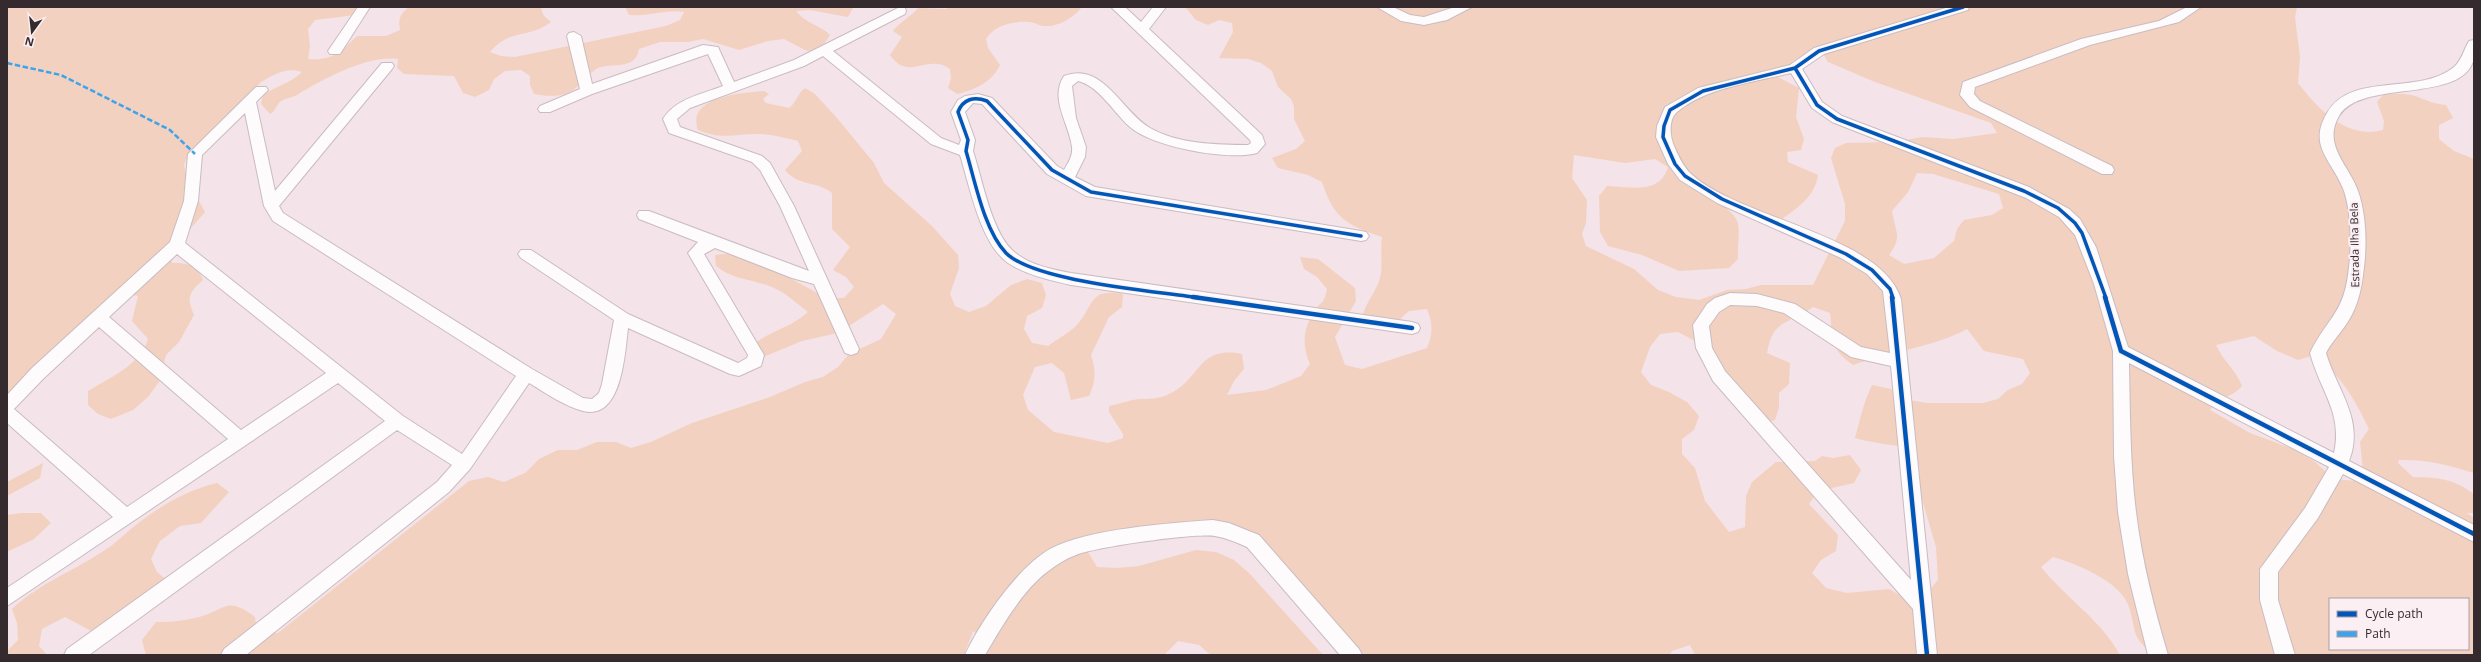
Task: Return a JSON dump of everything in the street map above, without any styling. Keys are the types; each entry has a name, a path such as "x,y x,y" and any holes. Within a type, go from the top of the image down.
{"street":[{"path":"335,51 364,7"},
{"path":"1067,179 1078,157 1079,147 1069,118 1065,86 1069,79 1077,76 1091,80 1132,121 1143,130 1159,137 1218,147 1249,150 1257,147 1257,138 1142,28 1117,7"},
{"path":"1142,28 1160,7"},
{"path":"1383,7 1402,18 1434,21 1466,7"},
{"path":"1927,655 1893,299 1890,289 1872,270 1846,254 1722,199 1685,176 1668,153 1663,137 1664,126 1670,110 1702,91 1795,68 1819,51 1963,7"},
{"path":"2107,170 1975,104 1967,95 1968,85 2104,36 2178,19 2195,7"},
{"path":"850,349 787,206 765,167 757,159 701,141 674,130 670,119 677,110 825,51 900,11"},
{"path":"574,36 587,91"},
{"name":"Estrada Ilha Bela","path":"2285,655 2270,600 2269,569 2278,561 2322,495 2339,464 2347,434 2345,420 2318,353 2344,315 2354,294 2355,216 2352,190 2329,154 2326,140 2328,128 2340,104 2347,100 2368,93 2420,86 2446,79 2466,62 2474,44"},
{"path":"545,109 587,91 691,52 708,48 713,50 718,57 731,88"},
{"path":"825,51 936,141 957,150 966,151"},
{"path":"271,206 387,66"},
{"path":"1795,68 1817,105 1837,119 2024,191 2046,201 2067,215 2083,235 2121,351 2125,492 2134,550 2150,627 2158,655"},
{"path":"7,406 38,373 177,245 192,204 195,185 195,154 250,103 261,90"},
{"path":"1361,236 1120,198 1091,192 1052,170 987,101 978,98 963,102 958,112 968,140 966,151 997,243 1017,262 1033,269 1071,279 1412,328"},
{"path":"250,103 271,206 278,217 286,224 526,374 578,403 585,406 597,405 607,395 622,318"},
{"path":"644,215 719,242 796,274 819,280"},
{"path":"526,254 622,318 730,368 739,370 751,365 757,360 756,355 696,253 703,246 719,242"},
{"path":"177,245 397,422 464,464"},
{"path":"1899,361 1858,353 1789,308 1757,300 1730,299 1721,302 1713,308 1701,325 1704,348 1719,376 1923,607"},
{"path":"99,318 241,440"},
{"path":"2121,351 2474,534"},
{"path":"7,598 338,374"},
{"path":"231,655 443,488 464,464 526,374"},
{"path":"7,413 125,518"},
{"path":"74,655 397,422"},
{"path":"975,655 1001,611 1039,567 1056,555 1074,547 1090,543 1182,530 1213,528 1230,531 1253,541 1352,655"}],"shaded area":[{"path":"7,7 369,7 363,11 351,15 315,20 308,29 310,46 308,59 330,57 341,51 357,36 386,36 400,30 400,17 409,7 544,7 541,9 544,16 551,22 535,30 512,36 497,45 490,52 501,56 515,57 666,26 680,20 684,12 670,11 643,15 629,15 625,7 853,8 848,17 810,10 796,11 830,35 818,53 805,50 784,39 768,41 739,50 703,39 688,42 660,42 639,49 637,56 633,61 622,65 596,69 575,89 565,94 553,96 534,94 530,85 530,76 521,70 505,71 494,79 489,90 475,97 463,93 454,76 404,74 397,68 398,59 386,59 359,64 319,82 295,96 282,101 270,114 261,104 263,95 293,79 302,72 291,70 276,74 266,79 261,82 188,155 184,165 186,175 197,191 199,201 205,212 171,251 172,263 183,263 195,268 203,280 190,296 190,304 194,315 179,342 166,355 159,382 148,397 133,410 111,419 98,414 88,405 88,391 124,370 138,356 148,339 132,321 138,296 122,293 7,408"},
{"path":"950,7 1082,7 1070,18 1055,25 1044,26 1031,22 1017,22 1004,25 994,30 986,39 988,48 1000,65 997,71 988,81 976,88 957,94 948,88 951,78 950,69 947,67 938,64 931,64 907,67 896,62 890,55 902,37 893,31 918,8 946,9"},
{"path":"1185,7 2297,7 2295,18 2300,57 2298,83 2324,112 2334,120 2357,131 2370,132 2383,130 2384,121 2377,102 2383,95 2411,95 2434,103 2446,105 2453,118 2439,125 2439,139 2454,151 2474,159 2474,473 2446,465 2428,462 2399,460 2398,463 2413,477 2445,480 2459,485 2474,494 2474,513 2467,513 2474,518 2474,655 2153,655 2137,637 2129,607 2125,598 2117,589 2097,575 2085,569 2053,557 2041,567 2104,631 2120,655 1695,655 1690,645 1672,651 1670,655 1364,655 1324,614 1249,549 1212,532 1147,538 1088,552 1097,567 1117,568 1139,566 1196,550 1216,552 1234,560 1250,574 1323,655 1211,655 1199,645 1178,641 1164,655 987,655 989,642 973,631 964,655 146,655 142,640 156,622 178,621 194,618 232,605 245,610 255,617 257,633 278,633 469,481 488,477 504,482 525,473 539,459 558,450 577,450 597,442 616,442 631,448 651,442 692,423 770,397 805,382 823,377 838,367 849,354 881,339 896,314 883,304 838,333 802,341 749,363 747,350 755,343 793,323 808,312 777,289 765,284 736,277 722,271 716,266 715,255 733,253 774,269 826,298 844,298 854,287 846,277 833,270 850,247 832,229 832,193 819,186 796,179 785,170 802,151 798,141 761,134 725,136 698,130 697,119 700,110 708,103 731,95 764,91 769,94 763,99 766,103 789,108 805,88 815,94 874,163 884,183 932,226 958,255 959,268 950,294 955,306 969,312 986,306 1011,285 1027,279 1042,283 1046,295 1042,308 1027,316 1024,329 1032,343 1048,346 1076,326 1097,296 1111,293 1123,294 1122,307 1109,317 1091,355 1094,366 1094,376 1093,386 1089,396 1071,400 1064,373 1052,363 1035,367 1023,395 1028,410 1054,432 1108,443 1123,438 1123,434 1109,412 1109,406 1139,399 1151,399 1165,396 1188,381 1201,365 1216,354 1242,354 1244,369 1234,381 1227,395 1266,390 1301,376 1310,364 1307,357 1305,344 1307,326 1315,309 1323,301 1327,289 1317,277 1304,269 1300,257 1318,259 1355,288 1356,301 1335,337 1345,365 1362,369 1427,348 1432,328 1427,309 1409,311 1398,321 1369,327 1363,314 1380,278 1382,237 1360,229 1343,219 1332,205 1322,182 1308,175 1278,168 1272,158 1296,149 1305,141 1294,119 1294,106 1291,99 1278,87 1272,71 1261,63 1248,59 1219,58 1233,32 1232,23 1219,20 1208,25 1196,20","holes":["1822,52 1828,62 1875,82 1991,123 1997,133 1954,139 1922,137 1895,142 1846,143 1835,148 1831,158 1845,204 1845,221 1813,285 1761,285 1746,289 1727,290 1699,300 1676,297 1658,290 1634,269 1586,246 1582,234 1586,223 1587,200 1572,178 1574,155 1625,163 1655,159 1668,167 1664,176 1658,182 1651,186 1634,188 1607,186 1599,196 1600,232 1608,246 1642,255 1679,271 1729,268 1738,259 1738,224 1733,215 1720,202 1735,200 1764,217 1782,219 1800,205 1814,189 1818,175 1788,162 1787,152 1801,150 1804,139 1796,117 1799,88 1772,74","1917,173 1933,174 1999,194 2003,208 1992,215 1964,220 1957,229 1954,241 1934,258 1904,264 1889,255 1896,243 1897,238 1892,211 1908,192","1813,307 1830,313 1836,349 1853,365 1939,341 1967,329 1984,351 2023,359 2030,373 2022,384 2008,390 1998,399 1983,403 1927,403 1908,400 1891,389 1872,385 1864,404 1855,438 1913,449 1919,465 1921,496 1936,547 1938,580 1927,593 1912,602 1889,589 1847,593 1826,588 1812,573 1821,560 1836,551 1838,535 1809,504 1818,491 1854,483 1861,470 1850,455 1833,458 1822,456 1815,461 1776,462 1752,482 1746,496 1745,527 1729,532 1705,501 1695,468 1682,454 1682,439 1694,430 1699,416 1687,402 1669,392 1651,385 1641,372 1650,347 1660,334 1678,332 1695,341 1708,372 1724,384 1757,425 1775,420 1779,407 1779,393 1789,384 1790,363 1767,353 1773,334 1777,328","2254,336 2277,351 2298,360 2315,355 2332,370 2346,388 2369,429 2360,442 2363,471 2356,481 2334,479 2315,462 2296,450 2250,433 2210,410 2218,401 2242,386 2216,345"]},
{"path":"43,463 40,478 7,496 7,482"},
{"path":"217,483 229,492 201,523 180,526 160,541 151,559 157,572 169,582 93,632 65,617 42,629 39,646 47,655 7,655 7,651 18,640 17,623 12,609 22,600 113,545 145,518 164,505 185,494"},
{"path":"41,513 51,523 34,539 7,552 7,515"}],"marked path":[{"path":"7,63 61,75 170,130 195,154"}],"cycle path":[{"path":"1927,655 1893,299 1890,289 1872,270 1846,254 1722,199 1701,187 1685,176 1675,164 1663,137 1664,126 1670,110 1703,91 1795,68 1819,51 1963,7"},
{"path":"1795,68 1817,105 1837,119 2024,191 2052,204 2070,218 2082,233 2089,247 2121,351 2474,534"},
{"path":"1361,236 1091,192 1052,170 987,101 978,98 970,99 960,107 958,112 968,140 966,151 988,220 994,234 1006,253 1013,259 1028,267 1045,273 1071,279 1412,328"}]}
